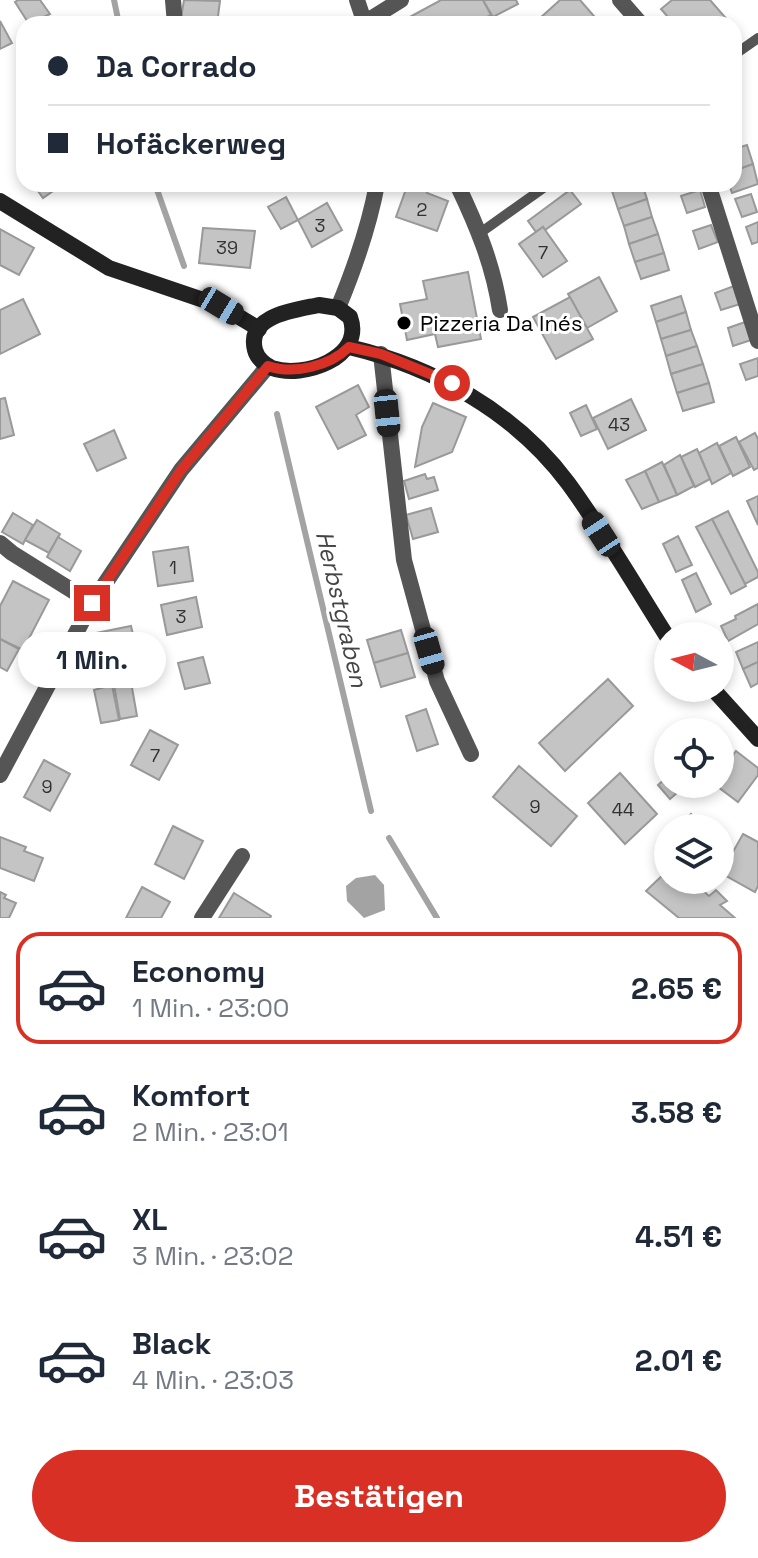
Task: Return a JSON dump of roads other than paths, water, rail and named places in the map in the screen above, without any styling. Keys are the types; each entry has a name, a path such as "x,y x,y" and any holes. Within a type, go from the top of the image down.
{"street":[{"path":"376,16 401,0"},
{"path":"620,0 634,16"},
{"path":"338,308 356,266 376,192"},
{"path":"461,192 495,276 500,310"},
{"path":"711,192 758,341"},
{"path":"0,201 109,268 221,306 259,329"},
{"path":"319,305 338,308 350,317 353,326 349,347 340,356 309,367 286,370 268,366 259,358 255,339 259,329 277,314 319,305"},
{"path":"349,347 381,354 452,383 482,402 529,440 567,482 658,622"},
{"path":"381,354 404,560 437,681 471,754"},
{"path":"0,775 92,603 181,470 268,366"},
{"path":"0,543 92,603"},
{"path":"725,702 758,739"},
{"path":"202,918 242,856"}],"lane":[{"path":"480,233 538,192"}],"waterway":[{"name":"Herbstgraben","path":"114,0 117,16"},
{"name":"Herbstgraben","path":"158,192 184,266"},
{"name":"Herbstgraben","path":"277,414 371,811"},
{"name":"Herbstgraben","path":"389,838 437,918"}],"place":[{"name":"Pizzeria Da Inés","path":"404,323"}]}
